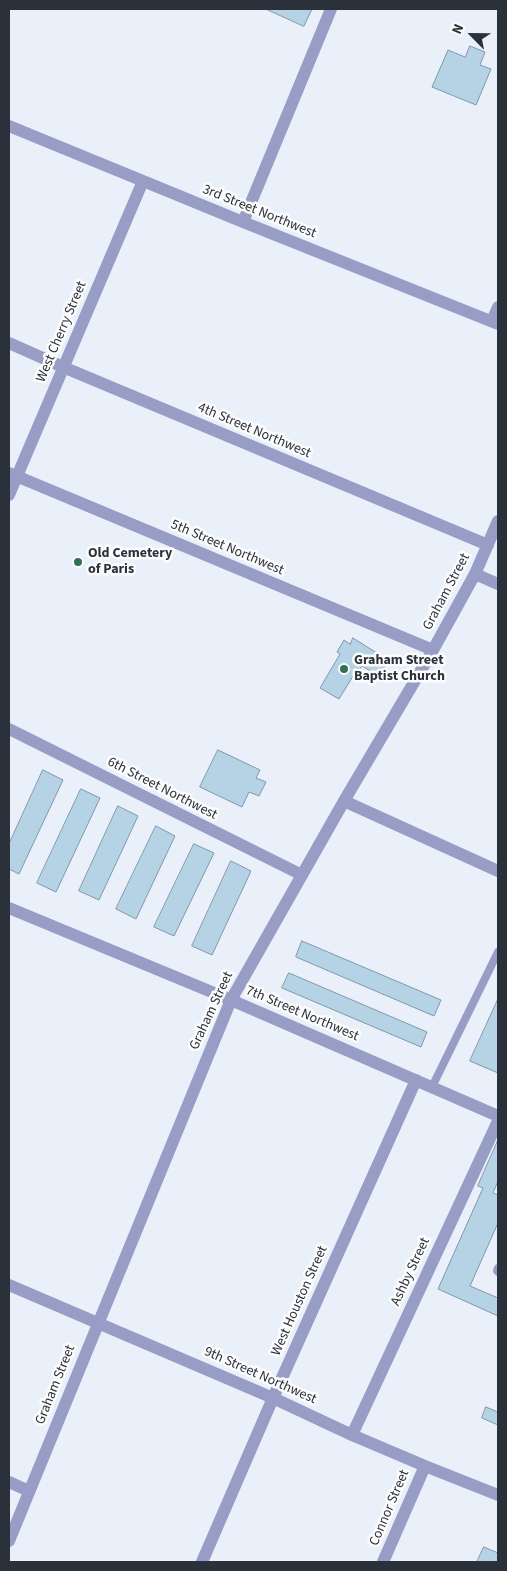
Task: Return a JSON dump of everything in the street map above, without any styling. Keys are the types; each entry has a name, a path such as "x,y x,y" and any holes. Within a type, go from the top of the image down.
{"street":[{"path":"243,222 331,9"},
{"name":"3rd Street Northwest","path":"9,126 243,222 495,322"},
{"name":"West Cherry Street","path":"9,494 13,475 143,181"},
{"path":"495,322 498,307"},
{"name":"4th Street Northwest","path":"9,343 62,367 488,545"},
{"name":"5th Street Northwest","path":"13,475 433,650"},
{"name":"Graham Street","path":"9,1541 231,1000 344,801 433,650 475,574 498,521"},
{"path":"475,574 498,584"},
{"name":"6th Street Northwest","path":"9,729 302,875"},
{"path":"344,801 498,871"},
{"name":"7th Street Northwest","path":"9,908 231,1000 498,1116"},
{"name":"West Houston Street","path":"202,1562 273,1398 416,1080"},
{"name":"Ashby Street","path":"352,1435 498,1121"},
{"name":"9th Street Northwest","path":"9,1285 273,1398 352,1435 498,1496"},
{"name":"Connor Street","path":"384,1562 425,1466"},
{"path":"9,1482 29,1491"}],"lane":[{"path":"432,1087 498,952"}],"building":[{"path":"266,9 312,9 304,26"},
{"path":"470,46 485,52 480,65 491,69 476,105 432,87 448,50 465,57"},
{"name":"Graham Street Baptist Church","path":"353,638 388,660 379,676 362,666 359,670 358,668 339,699 320,688 340,654 337,652 344,640 350,644"},
{"path":"218,750 260,770 256,778 266,782 259,796 249,792 242,807 200,787"},
{"path":"43,770 63,780 19,874 9,869 9,844"},
{"path":"81,789 100,798 56,892 37,883"},
{"path":"118,806 138,816 99,900 79,891"},
{"path":"156,826 175,836 136,919 116,909"},
{"path":"194,844 214,853 174,936 154,927"},
{"path":"231,861 251,871 212,955 192,946"},
{"path":"302,941 441,1000 434,1016 296,957"},
{"path":"289,973 427,1032 421,1047 282,988"},
{"path":"498,999 498,1073 470,1061"},
{"path":"498,1140 498,1181 493,1193 498,1195 498,1223 470,1286 498,1298 498,1316 438,1289 483,1188 478,1186"},
{"path":"486,1407 498,1412 498,1425 482,1418"},
{"path":"484,1547 498,1553 498,1562 477,1562"}],"place":[{"name":"Old Cemetery of Paris","path":"78,562"},
{"name":"Graham Street Baptist Church","path":"344,669"}]}
